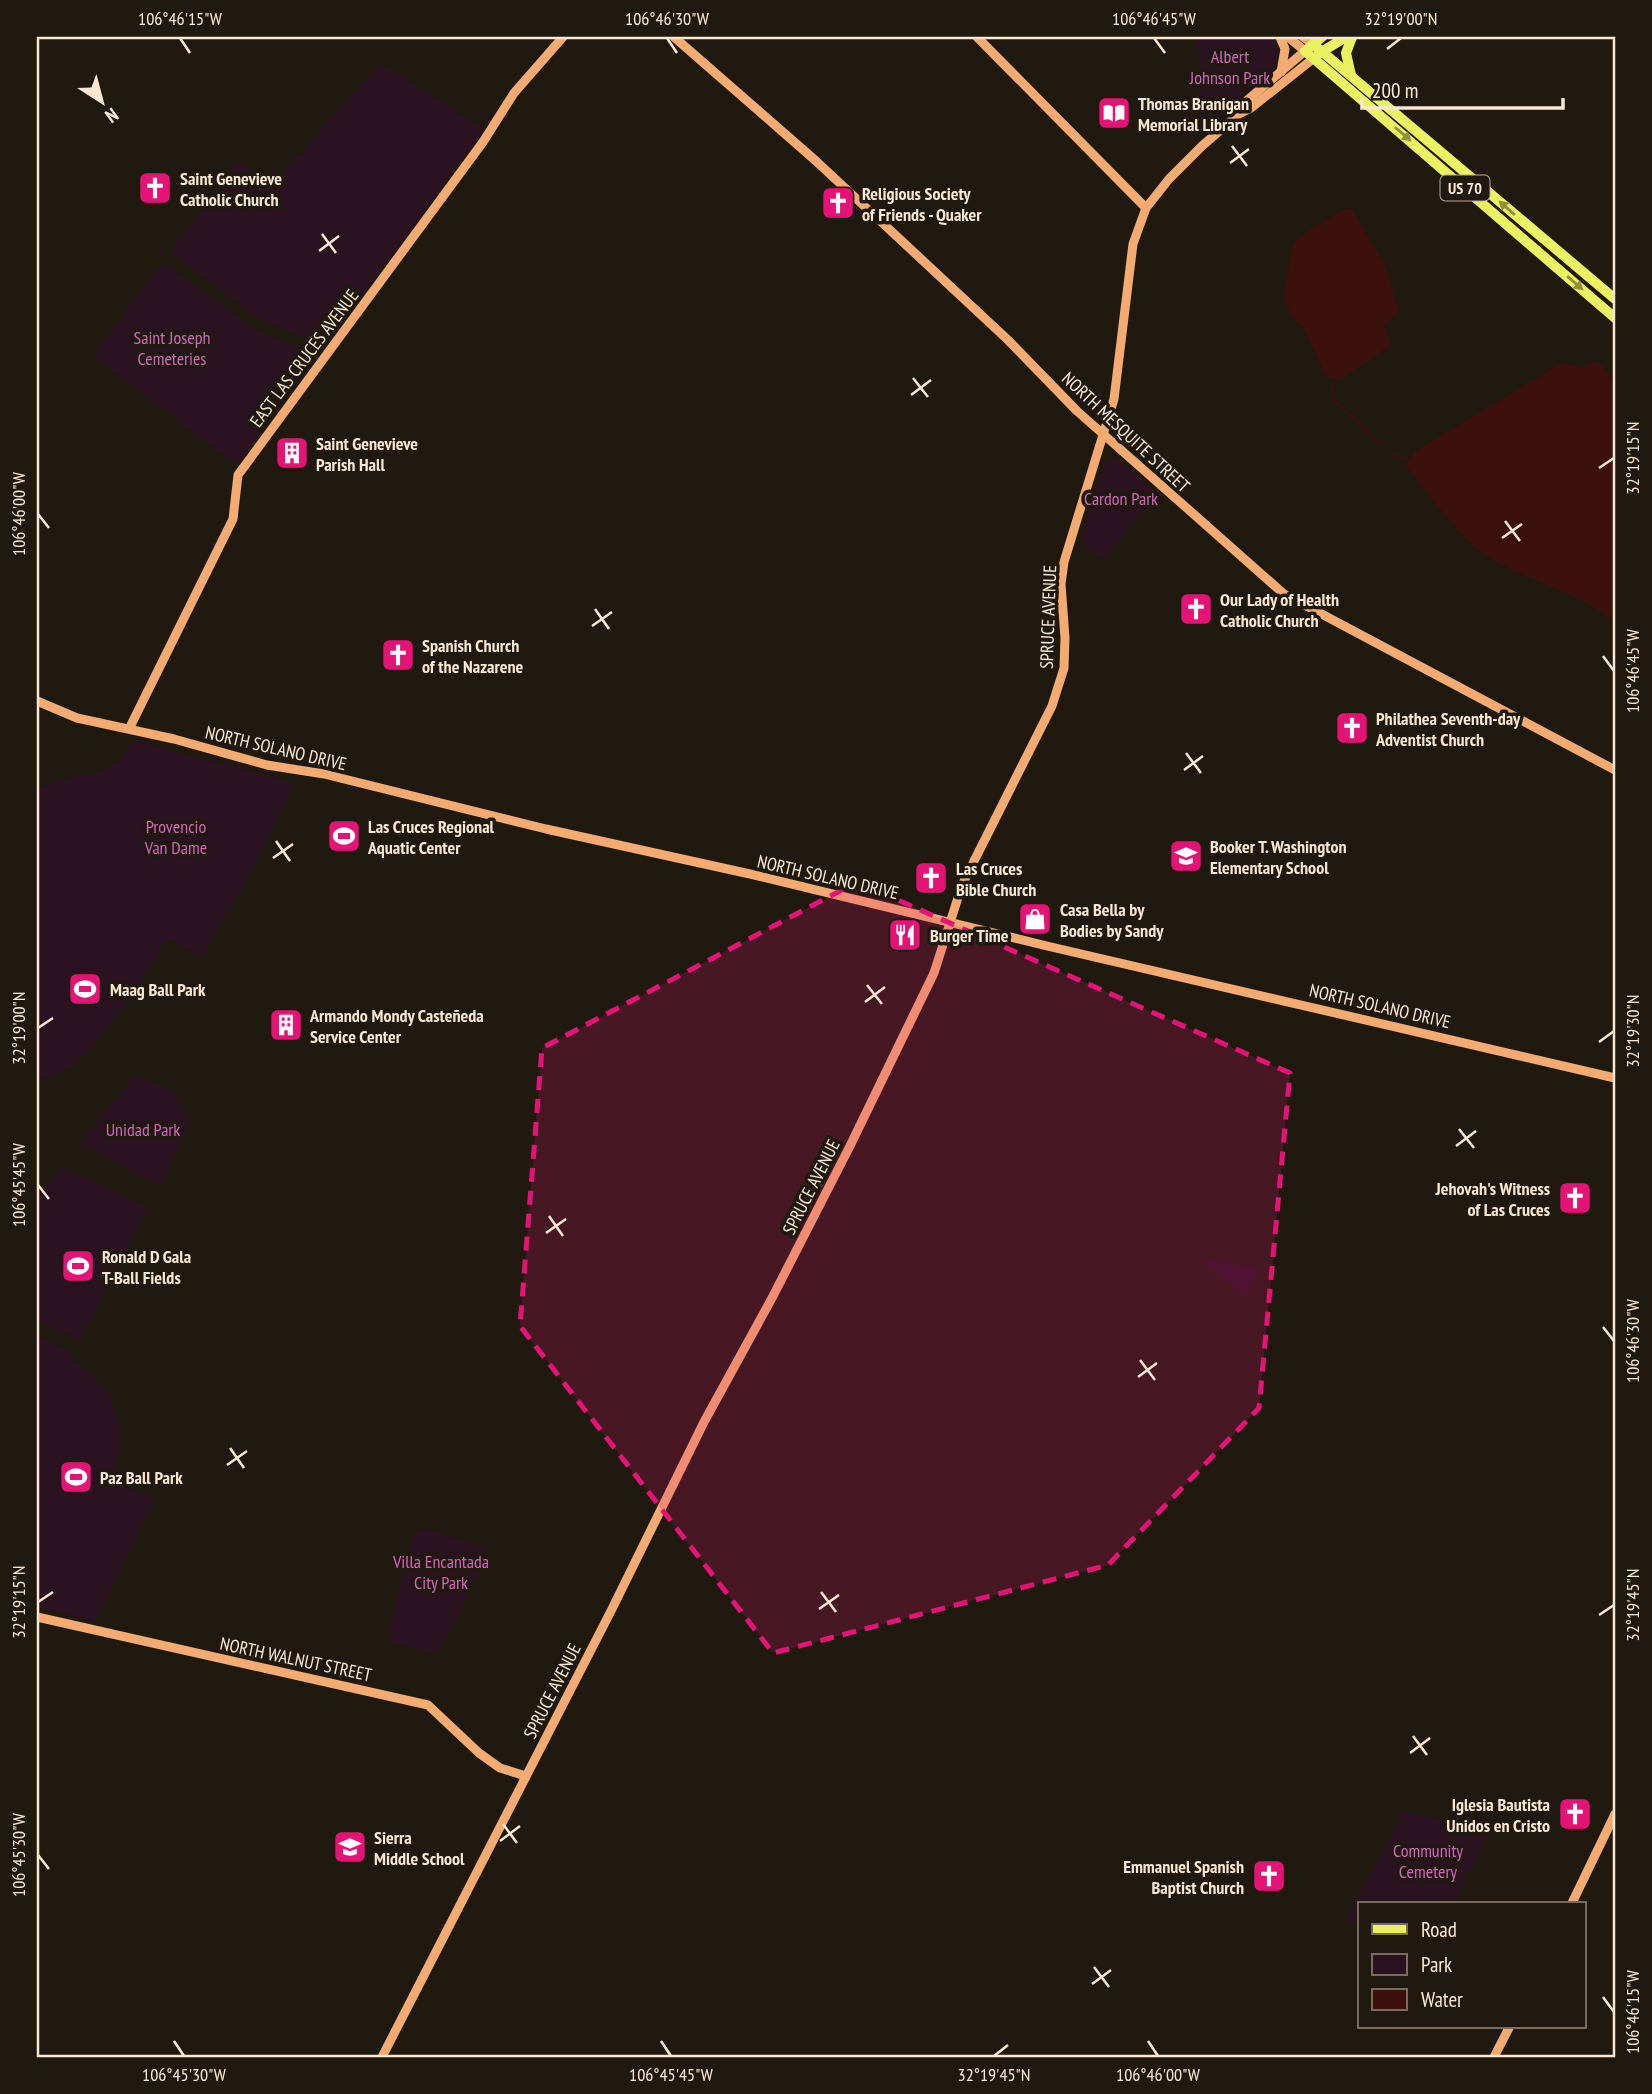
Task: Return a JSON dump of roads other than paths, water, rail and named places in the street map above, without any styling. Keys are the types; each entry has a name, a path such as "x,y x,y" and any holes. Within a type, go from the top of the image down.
{"main road":[{"name":"EAST LAS CRUCES AVENUE","path":"129,729 233,519 238,475 484,142 502,110 563,37"},
{"name":"NORTH MESQUITE STREET","path":"674,37 816,161 1008,340 1102,434 1284,594 1615,770"},
{"path":"977,37 1146,208"},
{"path":"1280,37 1285,49 1281,72"},
{"path":"1287,37 1315,48"},
{"path":"1303,37 1351,75"},
{"path":"1239,114 1244,103 1281,72 1315,48 1346,37"},
{"path":"1351,75 1346,54 1352,37"},
{"path":"1239,114 1251,108 1315,48"},
{"name":"US 70","path":"1315,48 1615,318"},
{"name":"US 70","path":"1351,75 1615,299"},
{"name":"SPRUCE AVENUE","path":"382,2057 612,1609 692,1445 850,1146 934,973 962,885 1052,706 1064,668 1061,584 1064,562 1114,399 1133,244 1146,208 1169,179 1239,114"},
{"name":"NORTH SOLANO DRIVE","path":"37,701 77,718 267,765 324,775 1615,1078"},
{"name":"NORTH WALNUT STREET","path":"37,1617 428,1705 478,1753 499,1768 526,1776"},
{"path":"1572,1902 1615,1814"},
{"path":"1494,2057 1509,2028"}],"water":[{"path":"1351,208 1386,267 1399,312 1384,325 1391,345 1344,377 1327,378 1303,327 1293,318 1283,298 1293,244 1342,210"},
{"path":"1596,361 1604,367 1615,385 1615,622 1586,603 1506,566 1479,550 1445,516 1406,466 1414,452 1558,365 1564,362 1579,368"}],"waterway":[{"path":"1335,378 1332,392 1335,401 1380,444"},
{"path":"1392,454 1411,460"}],"place":[{"name":"Thomas Branigan Memorial Library","path":"1114,113"},
{"name":"Saint Genevieve Catholic Church","path":"155,188"},
{"name":"Religious Society of Friends - Quaker","path":"838,203"},
{"name":"Saint Genevieve Parish Hall","path":"292,453"},
{"name":"Our Lady of Health Catholic Church","path":"1196,609"},
{"name":"Spanish Church of the Nazarene","path":"398,655"},
{"name":"Philathea Seventh-day Adventist Church","path":"1352,728"},
{"name":"Las Cruces Regional Aquatic Center","path":"344,836"},
{"name":"Booker T. Washington Elementary School","path":"1186,856"},
{"name":"Las Cruces Bible Church","path":"931,878"},
{"name":"Casa Bella by Bodies by Sandy","path":"1035,919"},
{"name":"Burger Time","path":"905,935"},
{"name":"Maag Ball Park","path":"85,989"},
{"name":"Armando Mondy Casteñeda Service Center","path":"286,1025"},
{"name":"Jehovah's Witness of Las Cruces","path":"1575,1198"},
{"name":"Ronald D Gala T-Ball Fields","path":"78,1266"},
{"name":"Paz Ball Park","path":"76,1477"},
{"name":"Iglesia Bautista Unidos en Cristo","path":"1575,1814"},
{"name":"Sierra Middle School","path":"350,1847"},
{"name":"Emmanuel Spanish Baptist Church","path":"1269,1876"}],"park label":[{"name":"Albert Johnson Park","path":"1230,66"},
{"name":"Saint Joseph Cemeteries","path":"172,347"},
{"name":"Cardon Park","path":"1121,498"},
{"name":"Provencio Van Dame","path":"176,836"},
{"name":"Unidad Park","path":"143,1129"},
{"name":"Villa Encantada City Park","path":"441,1571"},
{"name":"Community Cemetery","path":"1428,1860"}]}
